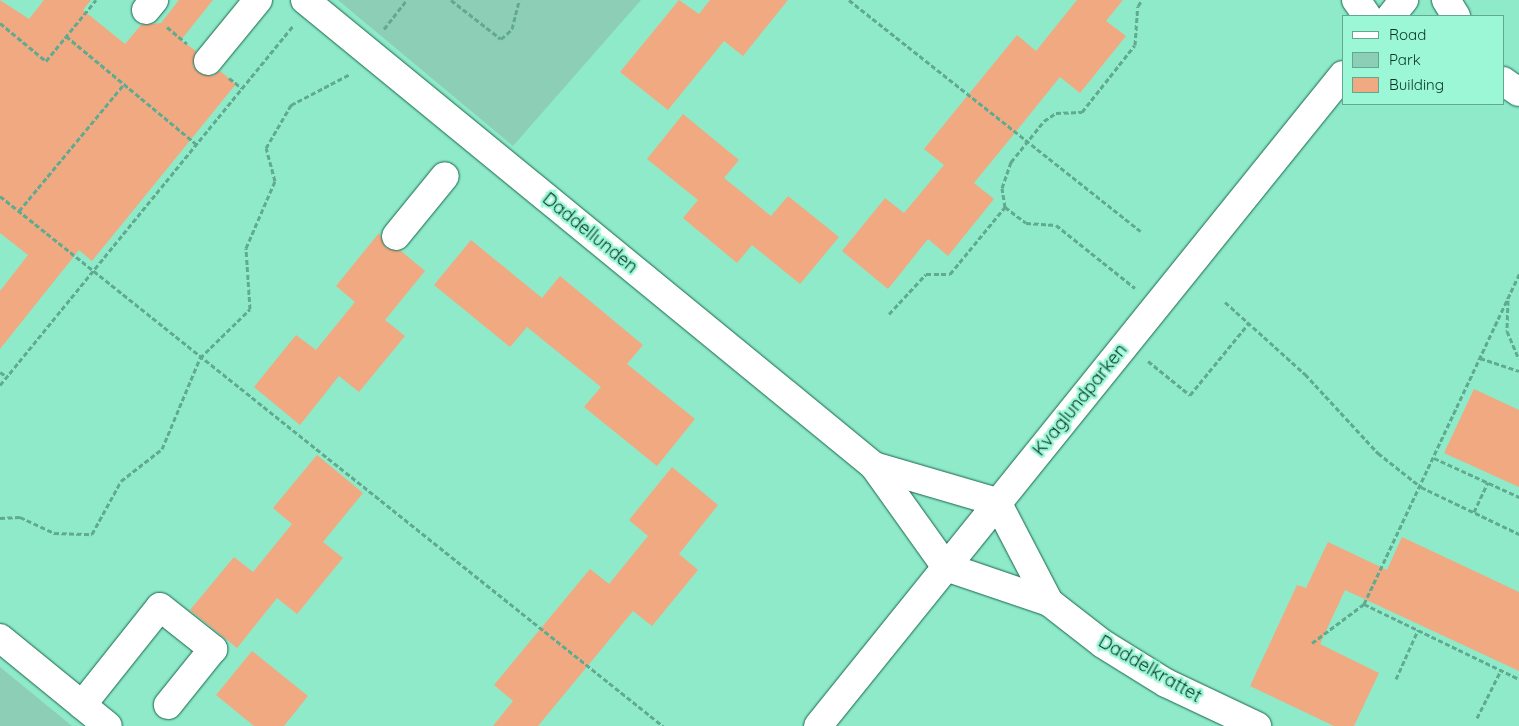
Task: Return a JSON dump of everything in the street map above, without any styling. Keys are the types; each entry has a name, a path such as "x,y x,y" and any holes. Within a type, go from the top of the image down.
{"street":[{"path":"208,61 258,0"},
{"path":"1356,0 1366,15"},
{"path":"1392,15 1404,0"},
{"path":"1446,0 1455,15"},
{"name":"Daddellunden","path":"308,2 874,466 946,567"},
{"name":"Kvaglundparken","path":"818,726 1342,76"},
{"path":"1504,82 1519,92"},
{"path":"396,236 445,176"},
{"name":"Daddellunden","path":"874,466 998,502"},
{"name":"Daddelkrattet","path":"998,502 1049,602"},
{"name":"Daddelkrattet","path":"946,567 1049,602 1103,644 1166,683 1257,726"},
{"path":"82,705 160,607 213,649 168,705"},
{"path":"0,638 108,726"}],"path":[{"path":"0,24 46,61 96,0"},
{"path":"0,518 20,517 54,533 92,534 121,481 162,449 200,358 250,310 246,248 275,181 266,148 291,105 350,74 366,50 407,0"},
{"path":"451,0 501,39 512,29 519,0"},
{"path":"849,0 1029,140 1140,231"},
{"path":"888,314 926,274 950,274 1005,207 1004,177 1029,140 1056,113 1082,112 1135,45 1138,6 1142,0"},
{"path":"0,385 196,144 308,2"},
{"path":"66,36 196,144"},
{"path":"19,211 124,84"},
{"path":"0,196 92,272 663,726"},
{"path":"1005,207 1026,223 1056,225 1157,305"},
{"path":"1312,643 1364,604 1421,487 1519,274"},
{"path":"1508,297 1507,331 1519,359"},
{"path":"1226,302 1305,374 1378,453 1421,487 1519,534"},
{"path":"1162,373 1190,395 1249,323"},
{"path":"1480,358 1519,371"},
{"path":"0,372 7,377"},
{"path":"1434,458 1519,496"},
{"path":"1474,512 1488,482"},
{"path":"1364,604 1519,679"},
{"path":"1396,679 1418,630"},
{"path":"1478,718 1500,670"}],"green space":[{"path":"338,0 641,0 513,146"},
{"path":"0,667 72,726 0,726"}],"building":[{"path":"0,0 29,19 44,0 91,0 83,10 125,44 141,25 161,23 179,0 213,0 181,40 196,51 193,66 199,73 213,76 220,71 236,84 92,261 79,250 0,349 0,291 28,255 0,233"},
{"path":"679,0 699,14 710,0 788,0 743,56 724,41 668,110 620,72"},
{"path":"1077,0 1123,0 1106,21 1126,36 1080,93 1060,77 974,183 994,199 948,256 928,239 888,289 842,251 885,198 904,213 944,165 924,149 1017,35 1036,51"},
{"path":"683,114 739,160 724,178 771,216 788,196 839,237 800,284 752,245 737,263 683,218 698,200 647,159"},
{"path":"379,233 386,248 401,251 425,271 385,320 405,336 359,392 339,376 300,425 254,387 296,335 316,350 355,302 336,286"},
{"path":"471,240 542,298 560,276 643,345 627,364 695,419 657,466 584,407 601,387 527,327 510,347 434,285"},
{"path":"1474,389 1519,410 1519,487 1444,453"},
{"path":"317,455 363,493 323,542 343,558 297,614 277,598 237,648 190,610 234,557 253,572 292,524 273,508"},
{"path":"672,467 718,505 679,554 698,570 652,626 633,611 538,726 493,726 513,701 494,685 590,569 609,584 648,536 629,520"},
{"path":"1402,537 1519,592 1519,671 1345,590 1320,644 1379,673 1354,726 1334,726 1250,686 1297,585 1306,588 1328,542 1387,570"},
{"path":"252,651 308,696 284,726 254,726 216,695"}]}
